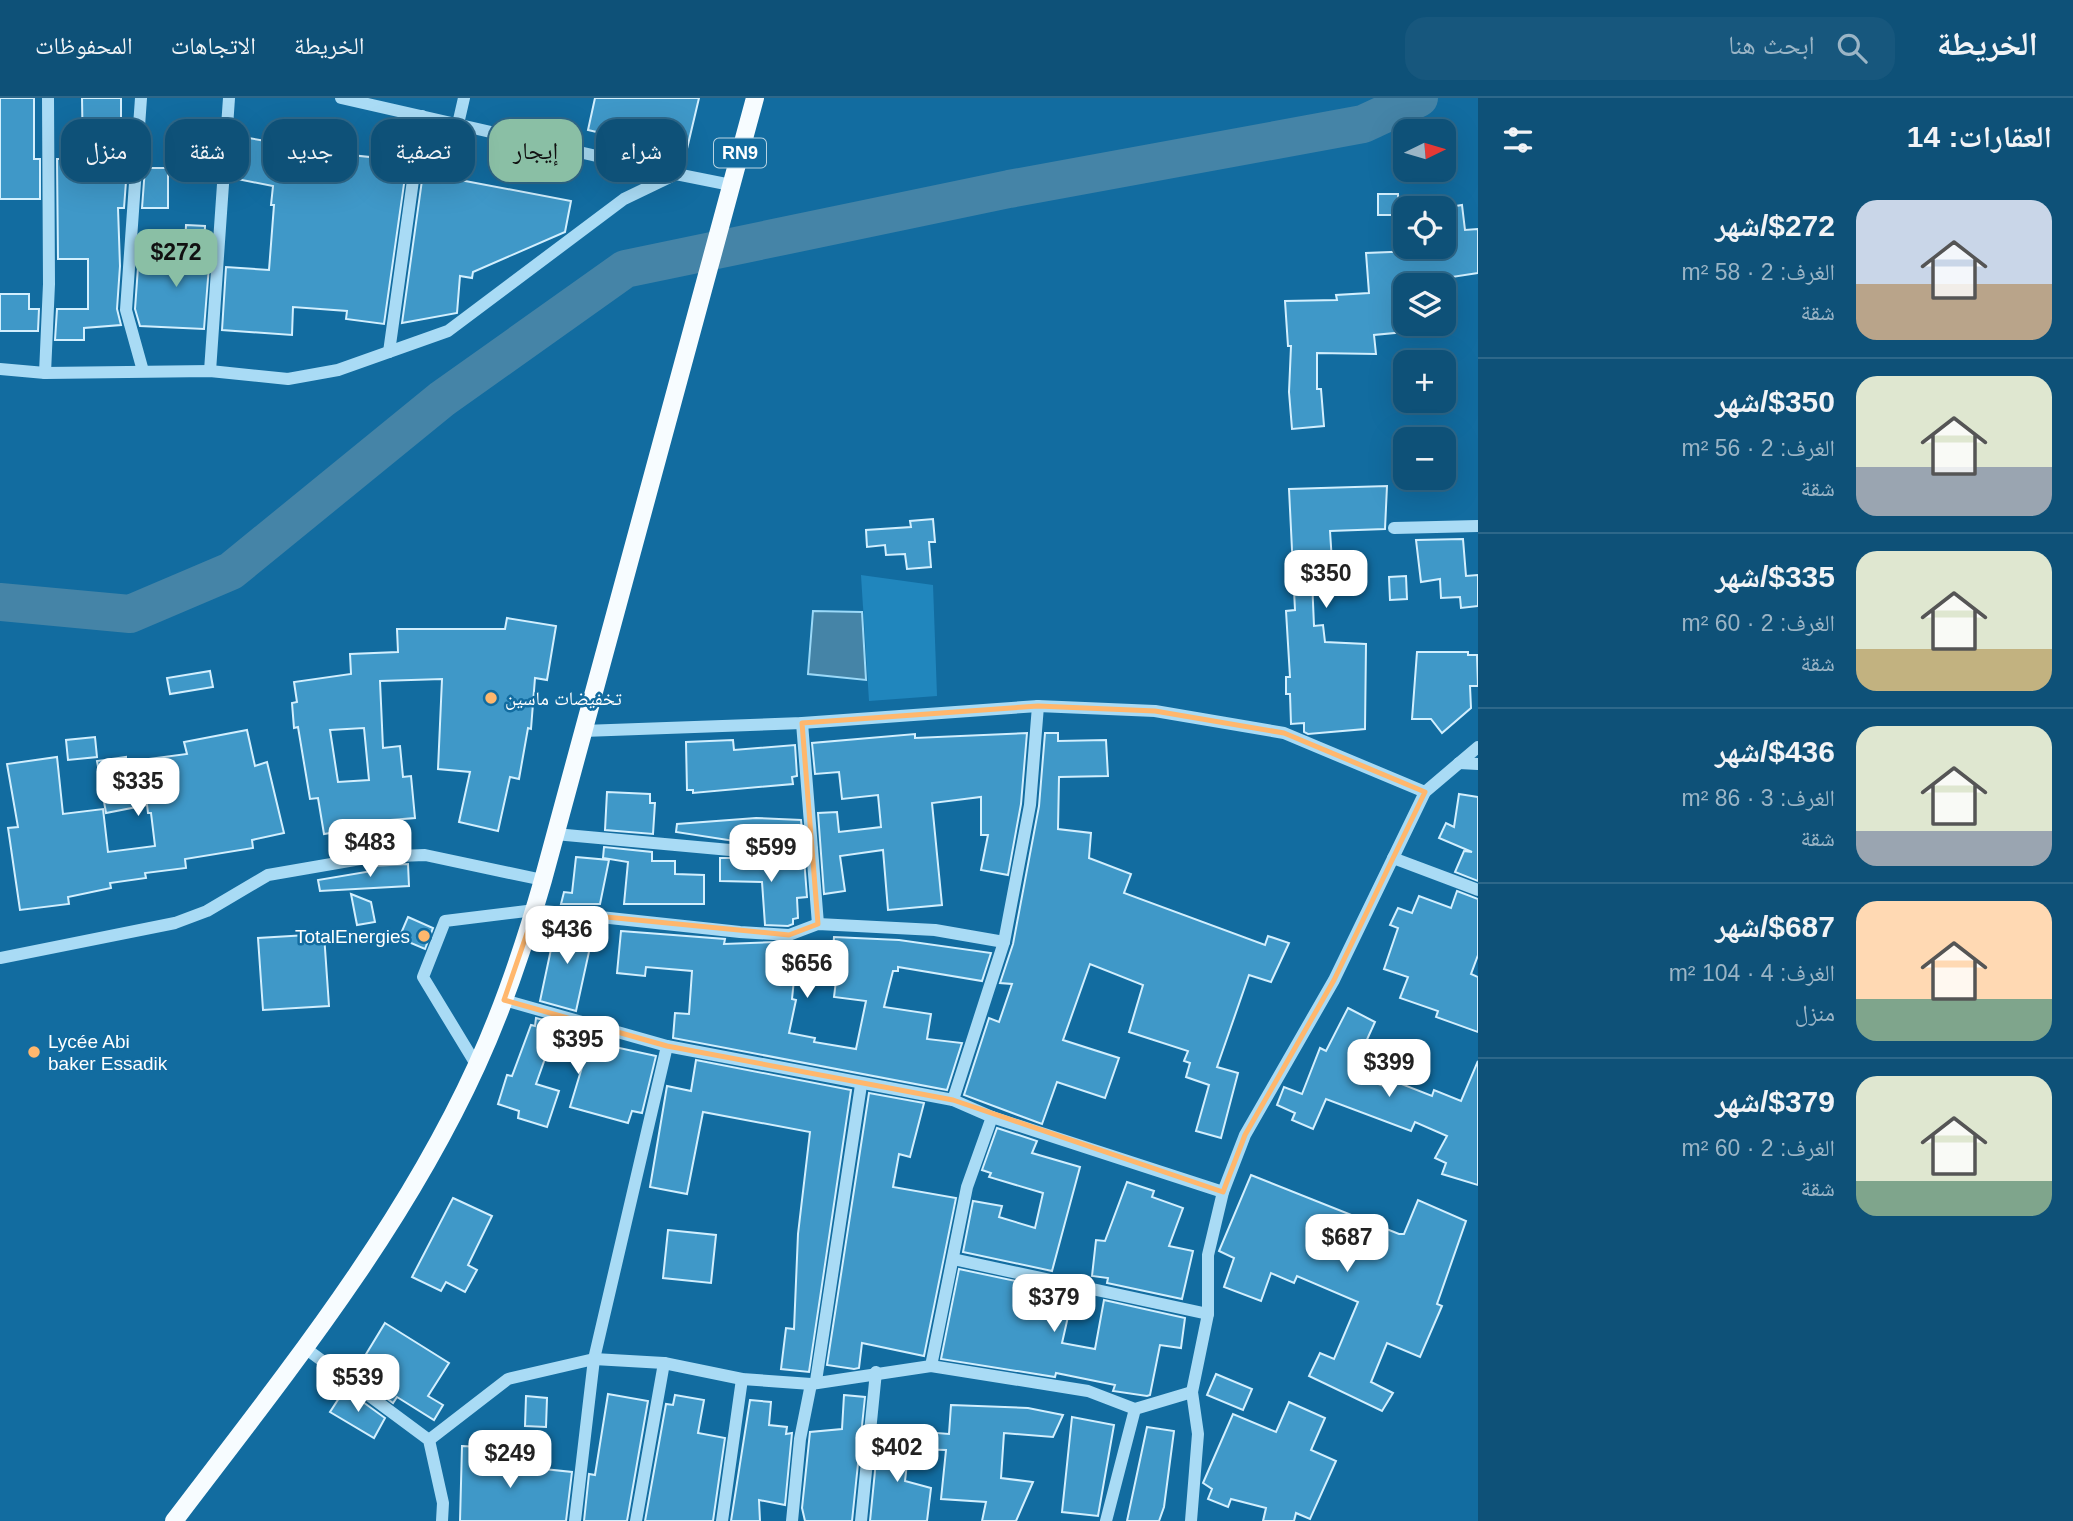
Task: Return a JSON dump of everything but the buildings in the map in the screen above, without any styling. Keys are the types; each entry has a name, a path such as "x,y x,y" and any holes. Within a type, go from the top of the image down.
{"main road":[{"name":"RN9","path":"174,1521 305,1348 371,1253 438,1142 477,1066 505,1000 535,909 755,98"}],"street":[{"path":"45,373 49,284 48,98"},
{"path":"141,98 126,310 144,372"},
{"path":"210,371 229,98"},
{"path":"341,98 436,119"},
{"path":"459,119 464,98"},
{"path":"389,352 422,116"},
{"path":"475,128 596,156"},
{"path":"686,176 731,185"},
{"path":"0,369 45,373 210,371 288,379 338,370 448,331 624,199 659,182"},
{"path":"1394,527 1478,526"},
{"path":"583,731 802,723 1038,706 1155,711 1284,733 1425,792"},
{"path":"953,1100 1004,942 1030,805 1038,706"},
{"path":"802,723 818,924"},
{"path":"1191,1521 1198,1434 1192,1392 1208,1314 1208,1255 1223,1192 1245,1135 1334,979 1425,792 1478,747"},
{"path":"1460,763 1478,764"},
{"path":"555,834 741,851 812,849"},
{"path":"0,958 175,923 207,911 268,875 335,862 372,857 425,855 543,880"},
{"path":"1393,858 1478,890"},
{"path":"477,1066 424,977 445,921 535,909 789,935 818,924 935,930 1004,942"},
{"path":"505,1000 667,1046 861,1085 953,1100 992,1117 1223,1192"},
{"path":"575,1521 594,1359 667,1046"},
{"path":"792,1521 800,1438 813,1383 861,1085"},
{"path":"931,1366 967,1187 992,1117"},
{"path":"953,1259 1208,1314"},
{"path":"305,1348 429,1440 443,1503 442,1521"},
{"path":"429,1440 508,1379 594,1359 664,1363 742,1379 813,1383 931,1366 1088,1391 1135,1409 1192,1392"},
{"path":"636,1521 664,1363"},
{"path":"861,1521 876,1372"},
{"path":"722,1521 742,1379"},
{"path":"1106,1521 1135,1409"}],"highlighted area":[{"path":"1038,706 1155,711 1284,733 1425,792 1334,980 1245,1135 1223,1192 953,1100 667,1046 504,1000 535,910 789,935 818,924 802,723"}],"shaded area":[{"path":"861,575 933,585 937,696 869,701"},
{"path":"813,611 862,612 866,680 808,674"}],"waterway":[{"path":"0,602 130,614 231,571 442,399 625,269 1009,189 1363,124 1419,98"}],"place":[{"name":"تخفيضات ماسين","path":"491,698"},
{"name":"TotalEnergies","path":"424,936"},
{"name":"Lycée Abi baker Essadik","path":"34,1052"}]}
